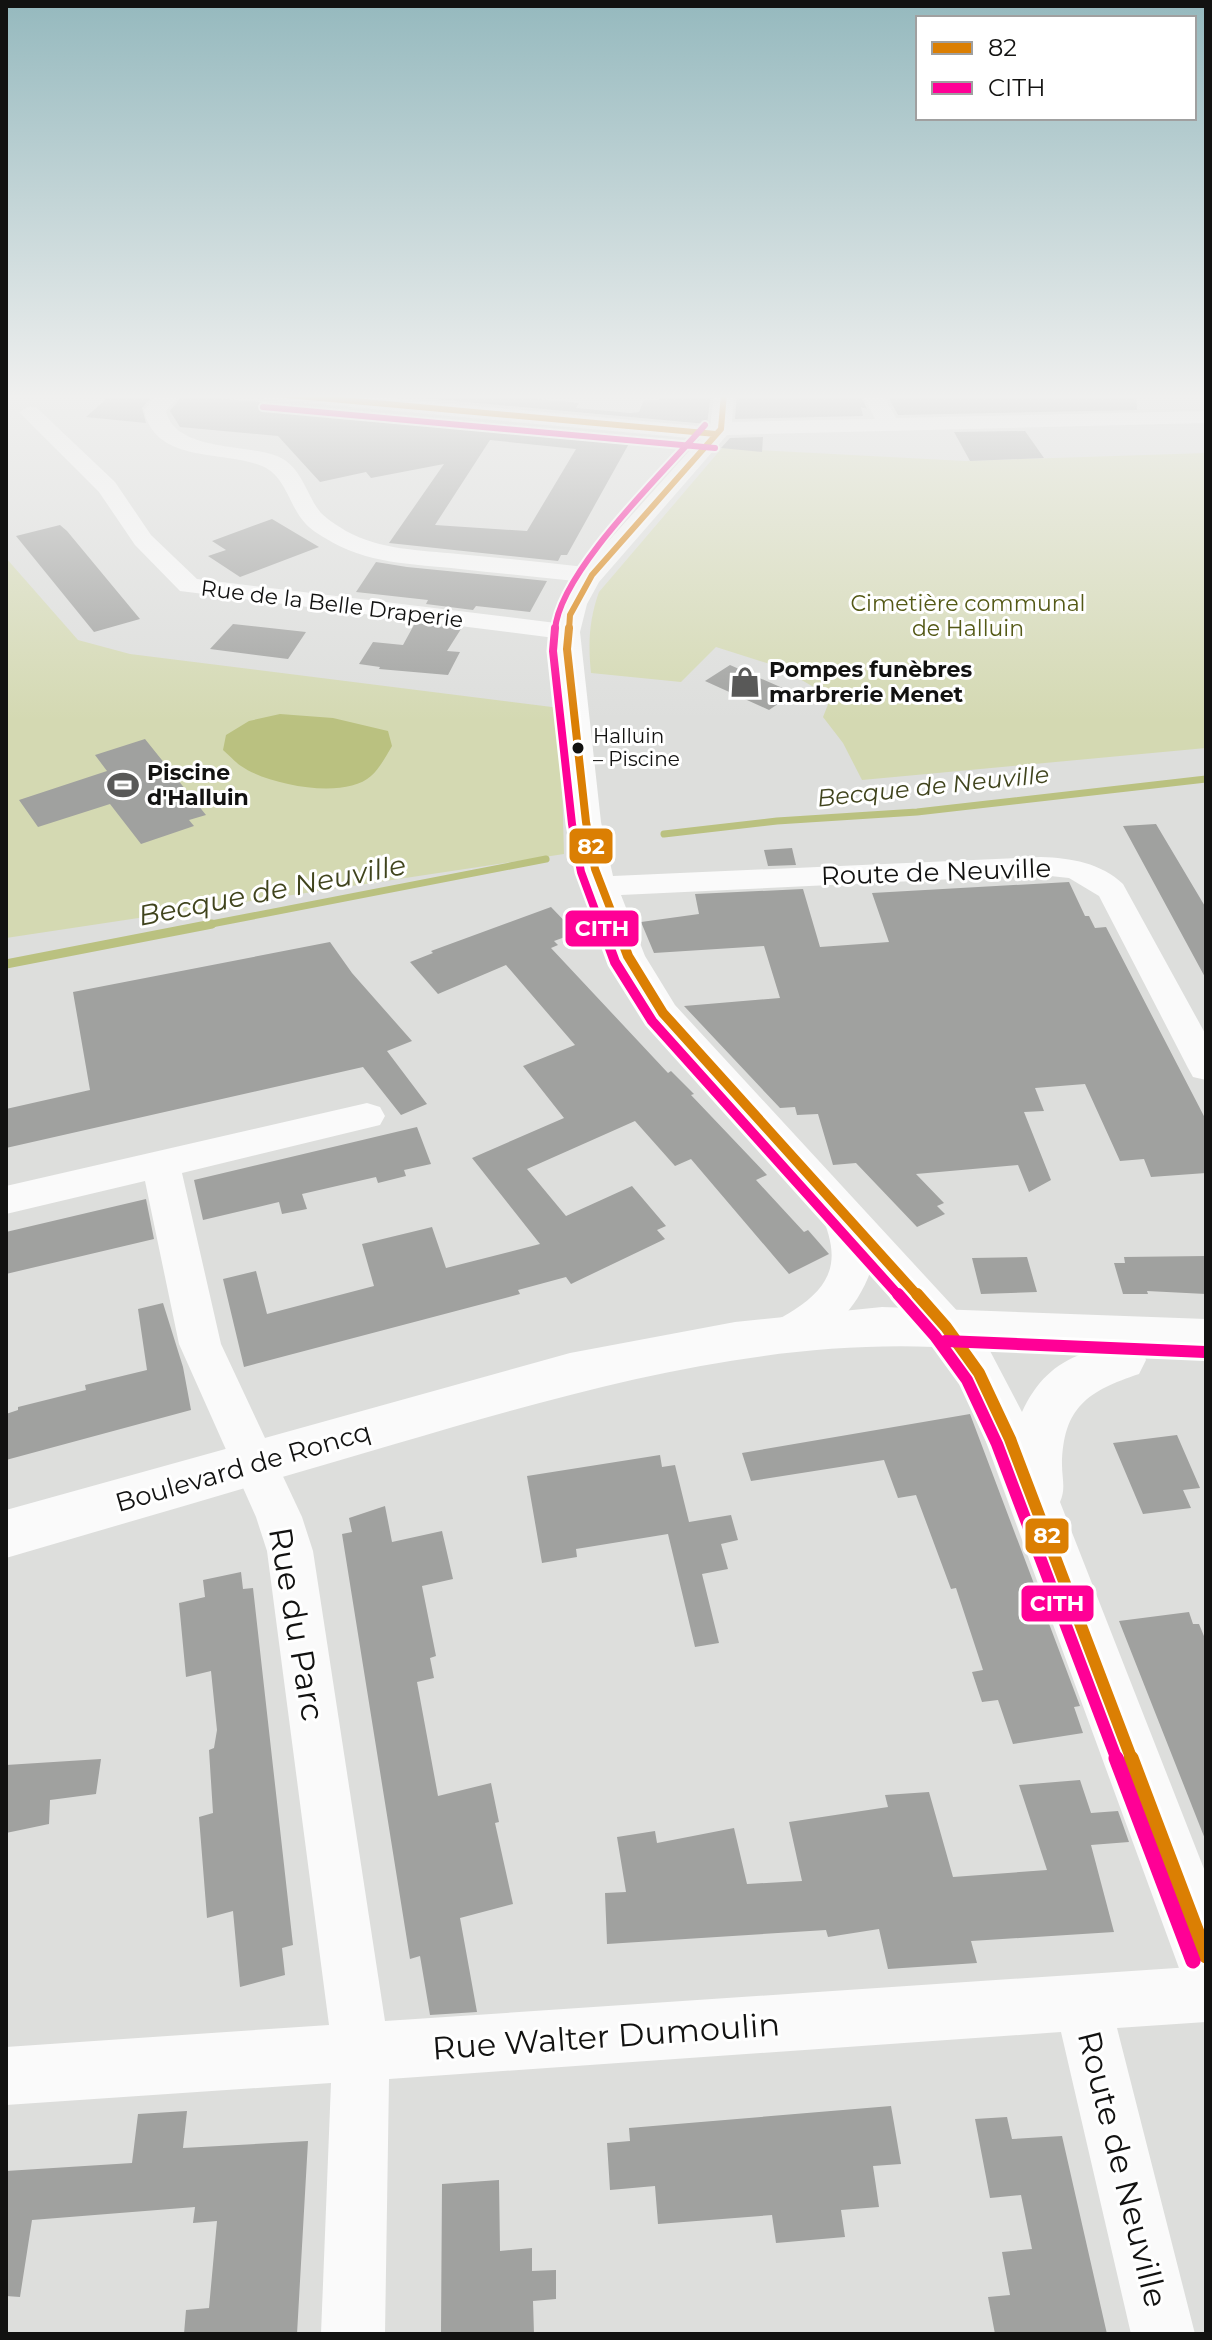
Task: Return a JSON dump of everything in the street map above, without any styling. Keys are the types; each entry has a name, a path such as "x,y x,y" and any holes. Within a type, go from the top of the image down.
{"main road":[{"name":"Boulevard de Roncq","path":"6,1534 608,1365 786,1334 882,1326 956,1340"},
{"path":"956,1340 1206,1338"},
{"name":"Boulevard de Roncq","path":"480,1401 581,1382 956,1340"},
{"path":"956,1340 1122,1360 1206,1364"},
{"path":"956,1340 994,1400 1206,1956"},
{"path":"1049,1542 1036,1469 1038,1443 1051,1404 1077,1376 1122,1360"}],"street":[{"name":"Rue de la Belle Draperie","path":"117,502 143,540 189,586 567,632"},
{"path":"304,502 314,519 343,539 408,556 592,575"},
{"path":"656,502 592,575 574,604 567,632 585,810 600,886 628,956 663,1013 956,1340"},
{"name":"Route de Neuville","path":"600,886 1041,866 1082,872 1105,883 1112,891 1206,1068"},
{"path":"6,1200 367,1116"},
{"name":"Rue du Parc","path":"161,1165 200,1344 279,1517 290,1551 361,2053 353,2334"},
{"path":"786,1334 822,1316 835,1303 850,1272 851,1240 845,1221 832,1200"},
{"name":"Rue Walter Dumoulin","path":"6,2076 1206,1994"},
{"name":"Route de Neuville","path":"1082,2003 1163,2334"}],"green space":[{"name":"Cimetière communal de Halluin","path":"676,502 1206,502 1206,748 862,780 843,743 823,717 831,697 779,667 716,647 681,682 591,673 590,632 599,592"},
{"path":"6,558 78,640 130,654 560,708 564,854 6,938"}],"shaded area":[{"path":"280,714 333,718 388,731 392,746 371,776 344,787 326,788 269,779 241,766 223,750 226,735 249,721"}],"building":[{"path":"417,502 450,502 435,525 527,531 544,502 596,502 567,555 561,555 558,561 389,543"},
{"path":"272,519 319,547 240,577 208,556 226,550 212,541"},
{"path":"60,525 140,619 94,632 16,536"},
{"path":"376,562 547,581 530,612 476,606 473,610 426,604 428,600 356,592"},
{"path":"415,623 461,629 447,651 460,652 448,675 379,669 359,664 373,642 403,645"},
{"path":"233,624 306,632 288,659 210,649"},
{"path":"730,665 794,693 769,710 705,681"},
{"name":"Piscine d'Halluin","path":"145,739 206,815 189,820 194,826 141,844 110,804 38,827 19,800 107,771 95,755"},
{"path":"1156,824 1206,908 1206,979 1123,826"},
{"path":"792,848 796,865 768,866 764,850"},
{"path":"1069,882 1085,916 1089,916 1095,928 1106,927 1206,1120 1206,1173 1151,1177 1144,1159 1120,1161 1085,1084 1035,1088 1044,1111 1024,1112 1051,1180 1029,1192 1018,1165 916,1174 944,1203 937,1206 945,1214 917,1227 856,1163 833,1165 818,1114 797,1115 795,1107 780,1108 684,1006 780,998 764,946 654,953 641,922 699,914 695,894 803,889 820,947 889,942 872,893"},
{"path":"551,907 576,933 554,941 558,945 551,948 668,1073 671,1071 694,1094 691,1095 767,1175 756,1180 829,1254 789,1274 691,1159 675,1166 635,1121 527,1169 566,1216 632,1186 666,1226 657,1230 665,1239 571,1284 566,1277 518,1290 520,1294 244,1367 223,1279 256,1271 267,1314 374,1286 362,1244 432,1227 446,1268 540,1244 472,1158 564,1118 523,1066 575,1045 506,965 438,994 410,962 433,953 431,951"},
{"path":"330,942 352,973 412,1041 387,1051 427,1104 401,1115 363,1067 6,1148 6,1109 90,1090 73,992"},
{"path":"417,1127 431,1164 404,1170 406,1176 378,1183 376,1177 302,1194 307,1209 282,1214 279,1202 203,1220 194,1180"},
{"path":"146,1199 154,1239 6,1274 6,1232"},
{"path":"1206,1256 1206,1294 1147,1291 1148,1294 1123,1294 1114,1263 1125,1263 1124,1257"},
{"path":"1027,1257 1037,1292 981,1294 972,1258"},
{"path":"163,1303 183,1367 191,1410 6,1460 6,1414 18,1410 18,1407 86,1390 85,1385 147,1370 138,1309"},
{"path":"970,1414 1080,1706 1074,1707 1083,1733 1013,1744 998,1700 982,1702 972,1672 983,1670 956,1588 951,1589 916,1495 898,1498 884,1460 751,1481 742,1453"},
{"path":"1177,1435 1200,1488 1183,1490 1191,1508 1143,1514 1113,1443"},
{"path":"660,1455 662,1467 675,1465 689,1522 731,1515 738,1540 721,1544 728,1569 702,1574 719,1643 695,1647 668,1534 576,1549 577,1557 542,1563 527,1476"},
{"path":"385,1506 392,1542 442,1531 453,1579 422,1586 436,1656 430,1658 434,1678 417,1682 438,1796 491,1783 499,1822 495,1823 513,1904 460,1918 477,2012 430,2015 420,1956 410,1959 342,1534 352,1532 349,1518"},
{"path":"241,1572 243,1589 253,1588 293,1945 282,1948 285,1975 240,1987 233,1911 207,1918 199,1817 213,1813 209,1750 214,1748 217,1730 211,1671 186,1677 179,1603 205,1597 203,1580"},
{"path":"1189,1612 1193,1624 1199,1624 1206,1641 1205,1839 1119,1621"},
{"path":"101,1759 96,1794 50,1800 49,1824 6,1833 6,1765"},
{"path":"1080,1780 1091,1813 1118,1811 1129,1842 1091,1845 1114,1932 971,1941 977,1963 888,1969 879,1929 828,1937 826,1930 607,1944 605,1893 626,1892 617,1837 655,1831 657,1843 734,1828 747,1884 802,1881 789,1822 888,1807 885,1795 929,1792 953,1877 1047,1870 1019,1785"},
{"path":"891,2106 901,2164 873,2166 879,2207 841,2210 845,2237 776,2243 772,2215 658,2224 655,2186 610,2190 607,2143 630,2141 629,2128"},
{"path":"187,2111 183,2148 308,2141 297,2334 184,2334 186,2310 209,2308 217,2221 193,2223 195,2207 32,2220 20,2297 6,2296 6,2171 132,2163 138,2114"},
{"path":"1007,2117 1012,2139 1062,2136 1107,2334 995,2334 988,2297 1010,2295 1002,2252 1032,2249 1021,2195 990,2198 975,2119"},
{"path":"499,2180 500,2251 532,2248 532,2271 556,2270 556,2299 533,2301 534,2334 441,2334 442,2184"}],"waterway":[{"name":"Becque de Neuville","path":"664,834 777,821 917,812 1206,779"},
{"name":"Becque de Neuville","path":"201,926 546,859"},
{"name":"Becque de Neuville","path":"6,964 212,924"}],"transit line":[{"name":"CITH","path":"637,502 581,566 556,614 553,651 572,824 581,872 615,962 652,1021 935,1336 967,1380 997,1444 1193,1961"},
{"name":"82","path":"656,502 592,575 570,615 567,649 586,822 595,869 628,956 663,1013 946,1327 979,1373 1010,1439 1206,1956"},
{"name":"CITH","path":"945,1341 1205,1352"}],"place":[{"name":"Pompes funèbres marbrerie Menet","path":"745,682"},
{"name":"Halluin – Piscine","path":"578,748"},
{"name":"Piscine d'Halluin","path":"123,785"}]}
